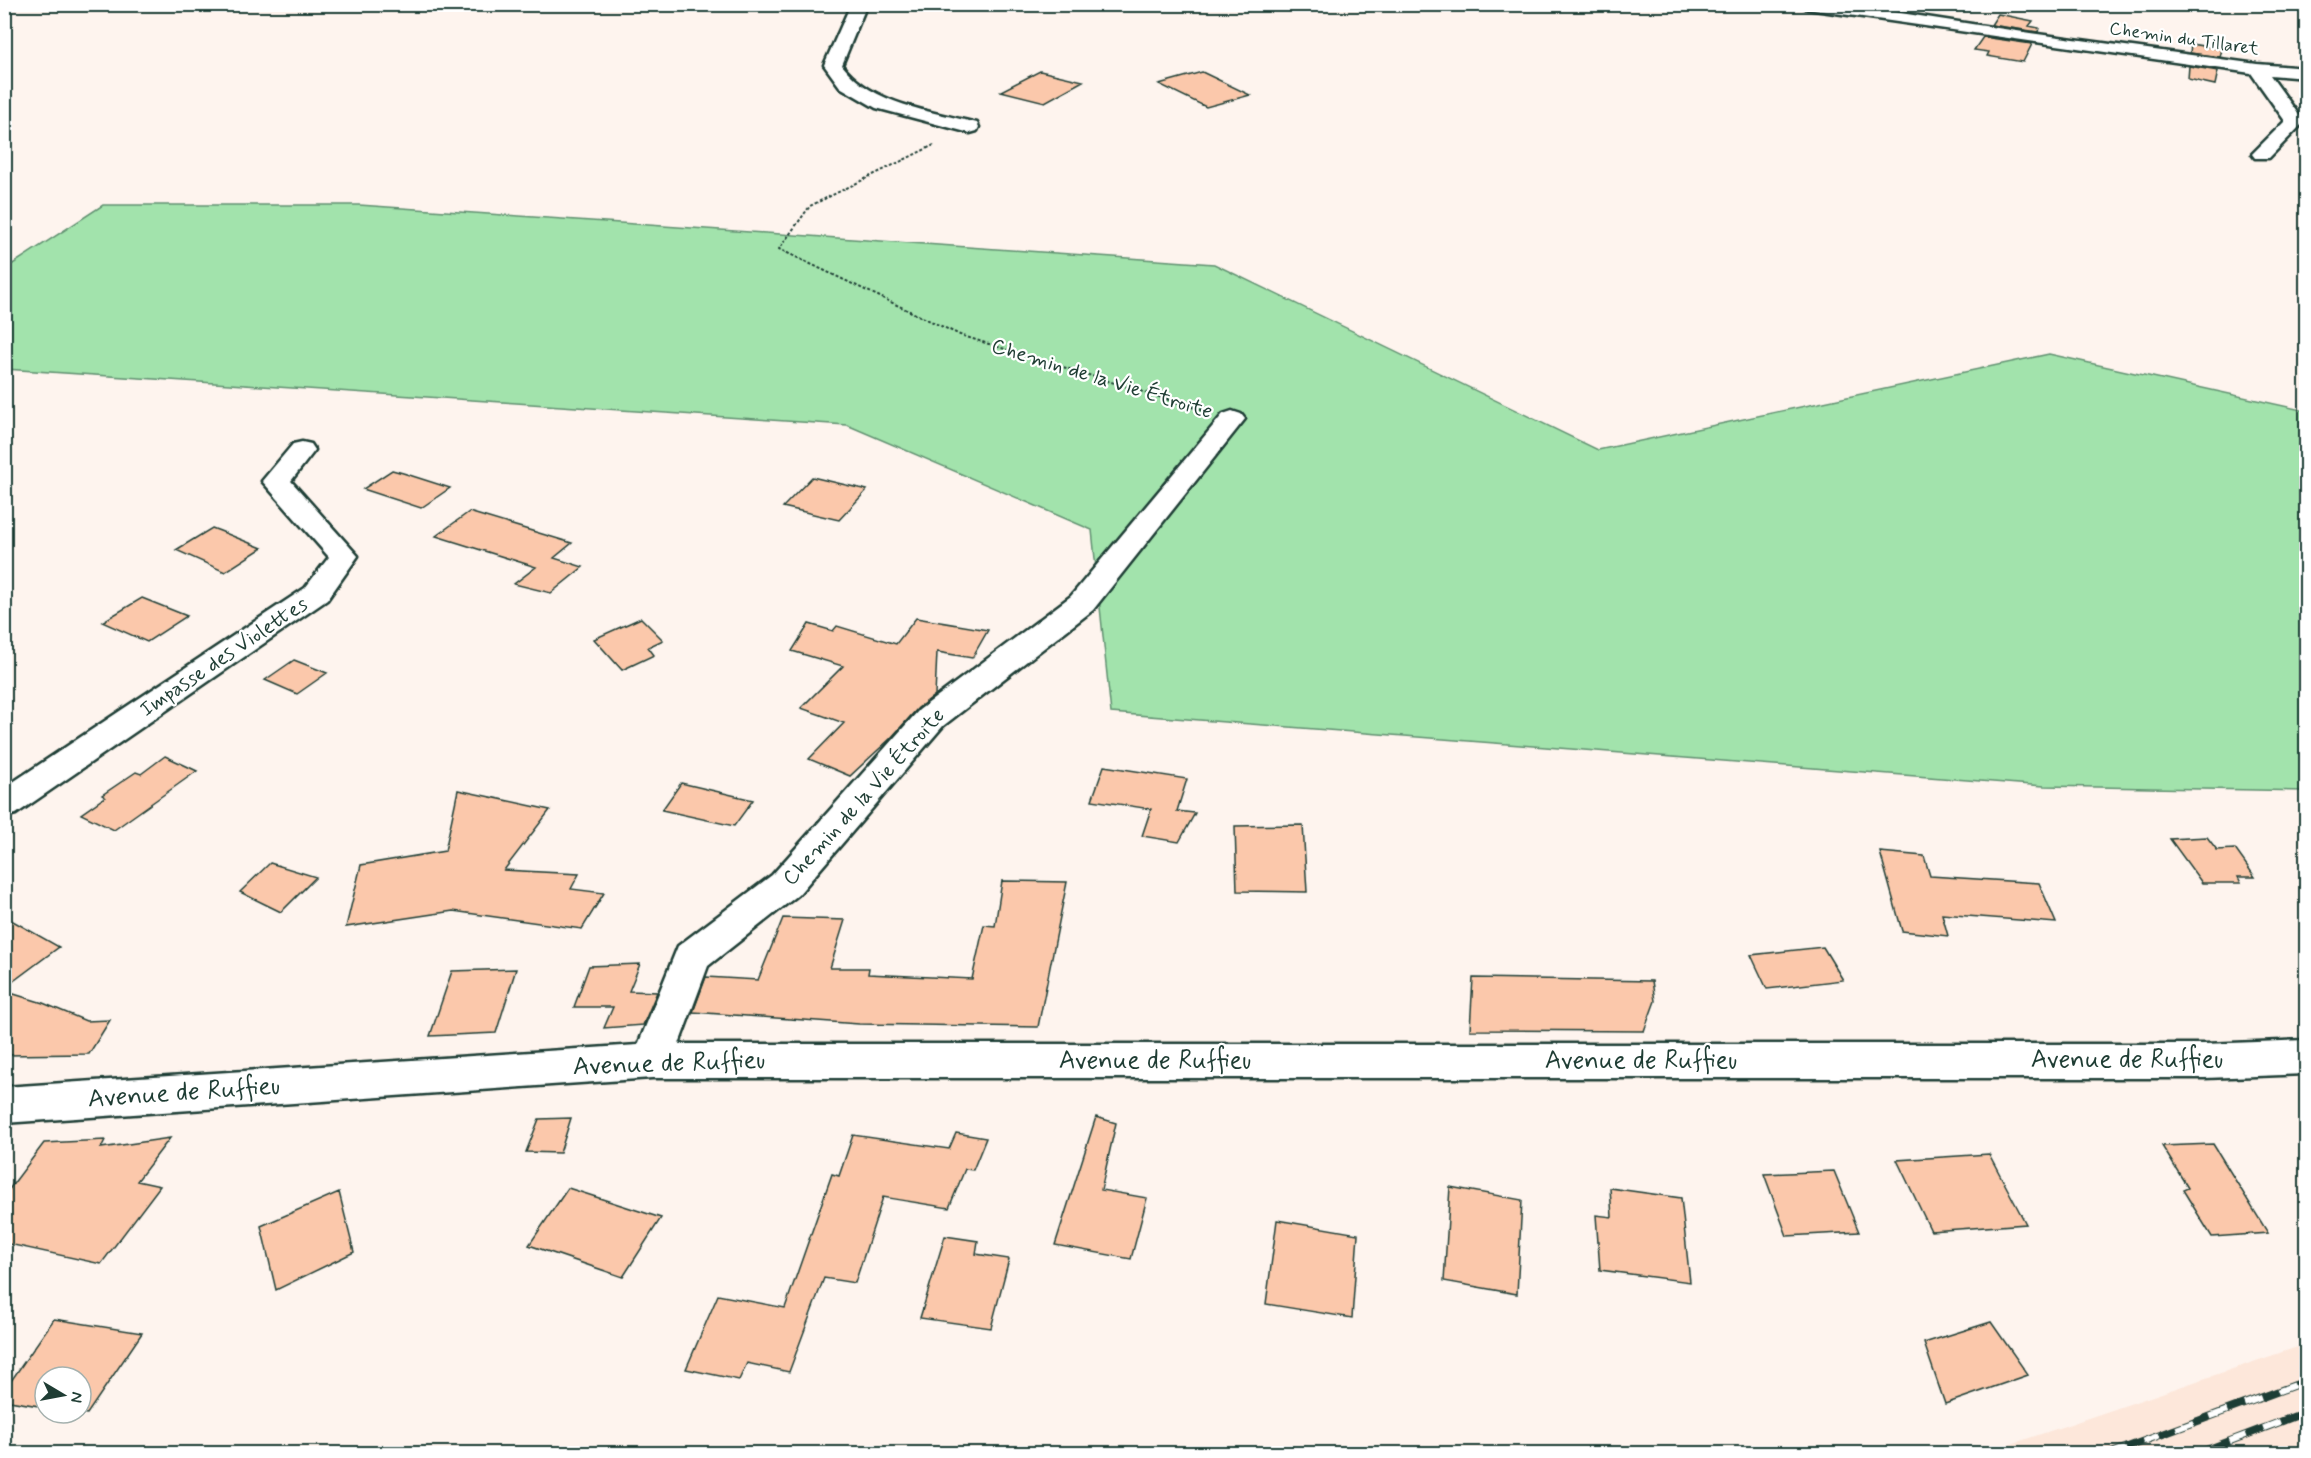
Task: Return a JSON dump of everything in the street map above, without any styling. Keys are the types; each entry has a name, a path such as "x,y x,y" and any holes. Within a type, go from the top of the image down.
{"street":[{"path":"859,4 833,65 846,83 882,104 970,127"},
{"name":"Chemin du Tillaret","path":"1807,4 2030,38 2257,69 2307,73"},
{"path":"2257,69 2295,122 2262,154"},
{"name":"Chemin de la Vie Étroite","path":"652,1061 692,957 785,885 931,718 1082,603 1232,419"},
{"name":"Impasse des Violettes","path":"4,805 316,594 344,556 276,481 302,450"},
{"name":"Avenue de Ruffieu","path":"4,1105 652,1061 2205,1061 2307,1057"}],"path":[{"name":"Chemin de la Vie Étroite","path":"970,127 810,206 779,249 960,335 1232,419"}],"shaded area":[{"path":"2306,1344 2306,1453 1985,1453"}],"green space":[{"path":"103,205 359,205 1214,264 1598,450 2049,354 2306,411 2306,791 2044,786 1111,713 1092,530 847,425 5,369 5,269"}],"building":[{"path":"1998,14 2033,21 2029,26 2039,28 2038,32 1991,25"},
{"path":"1983,37 2032,44 2023,62 1987,56 1989,52 1974,50"},
{"path":"2191,44 2222,49 2220,57 2190,53"},
{"path":"2189,66 2218,71 2215,85 2188,79"},
{"path":"1040,71 1083,81 1045,102 1001,91"},
{"path":"1202,72 1250,95 1206,107 1159,84"},
{"path":"392,470 450,488 421,508 363,489"},
{"path":"812,477 867,490 839,520 783,507"},
{"path":"469,512 572,543 554,558 583,567 551,593 514,584 536,567 436,536"},
{"path":"212,528 262,548 225,572 176,550"},
{"path":"142,598 187,616 147,642 102,622"},
{"path":"641,618 663,640 648,647 654,655 622,670 594,639"},
{"path":"916,618 988,630 972,658 937,652 935,695 918,708 891,738 850,776 809,759 844,723 801,708 843,666 792,651 809,624 833,631 837,626 896,644"},
{"path":"294,660 327,673 297,694 265,680"},
{"path":"165,756 197,771 114,830 81,814 105,797 102,795 136,772 141,774"},
{"path":"1104,766 1187,779 1177,811 1195,813 1179,842 1142,836 1151,809 1092,800"},
{"path":"681,783 753,800 734,826 662,810"},
{"path":"458,790 550,810 504,870 579,874 571,889 604,893 582,929 453,911 346,927 361,865 445,851"},
{"path":"1303,825 1307,892 1237,891 1235,826"},
{"path":"2207,837 2217,850 2235,849 2255,877 2238,877 2241,883 2202,883 2170,839"},
{"path":"1880,852 1924,856 1930,876 2039,883 2056,923 1942,914 1948,936 1902,931"},
{"path":"270,863 316,877 281,912 240,892"},
{"path":"1002,881 1067,882 1038,1027 859,1024 693,1012 706,977 758,980 783,918 845,920 830,968 869,968 868,974 972,979 984,925 995,926"},
{"path":"4,916 59,947 4,988"},
{"path":"1823,947 1843,980 1767,989 1751,955"},
{"path":"640,964 629,991 657,992 643,1025 604,1028 613,1007 574,1007 589,966"},
{"path":"516,969 496,1033 430,1036 452,971"},
{"path":"1473,978 1652,981 1655,1001 1644,1031 1470,1030"},
{"path":"4,991 43,1003 86,1021 110,1020 89,1054 4,1055"},
{"path":"1096,1117 1116,1123 1101,1190 1147,1198 1131,1259 1055,1245"},
{"path":"571,1118 560,1153 526,1152 539,1119"},
{"path":"956,1133 986,1138 973,1170 965,1169 949,1208 883,1197 855,1283 824,1278 789,1372 747,1363 739,1380 686,1369 718,1295 785,1308 832,1174 839,1176 853,1135 949,1149"},
{"path":"170,1138 137,1181 160,1186 101,1264 4,1243 4,1196 44,1143 105,1140 101,1148"},
{"path":"2213,1144 2268,1233 2212,1237 2183,1190 2188,1188 2162,1146"},
{"path":"1989,1154 2026,1224 1931,1231 1897,1160"},
{"path":"1834,1171 1859,1232 1787,1236 1764,1174"},
{"path":"1450,1187 1522,1200 1517,1294 1444,1281"},
{"path":"568,1188 661,1218 623,1277 529,1245"},
{"path":"1610,1188 1681,1198 1690,1282 1600,1270 1596,1215 1612,1217"},
{"path":"339,1192 354,1252 276,1290 261,1226"},
{"path":"1277,1220 1358,1234 1352,1318 1266,1304"},
{"path":"945,1236 978,1241 976,1254 1009,1259 991,1328 920,1318"},
{"path":"54,1319 142,1333 93,1405 93,1365 33,1365 33,1405 4,1400 4,1391"},
{"path":"1991,1322 2028,1375 1945,1404 1924,1343"}],"railway":[{"path":"2109,1454 2306,1381"},
{"path":"2196,1454 2306,1412"}]}
